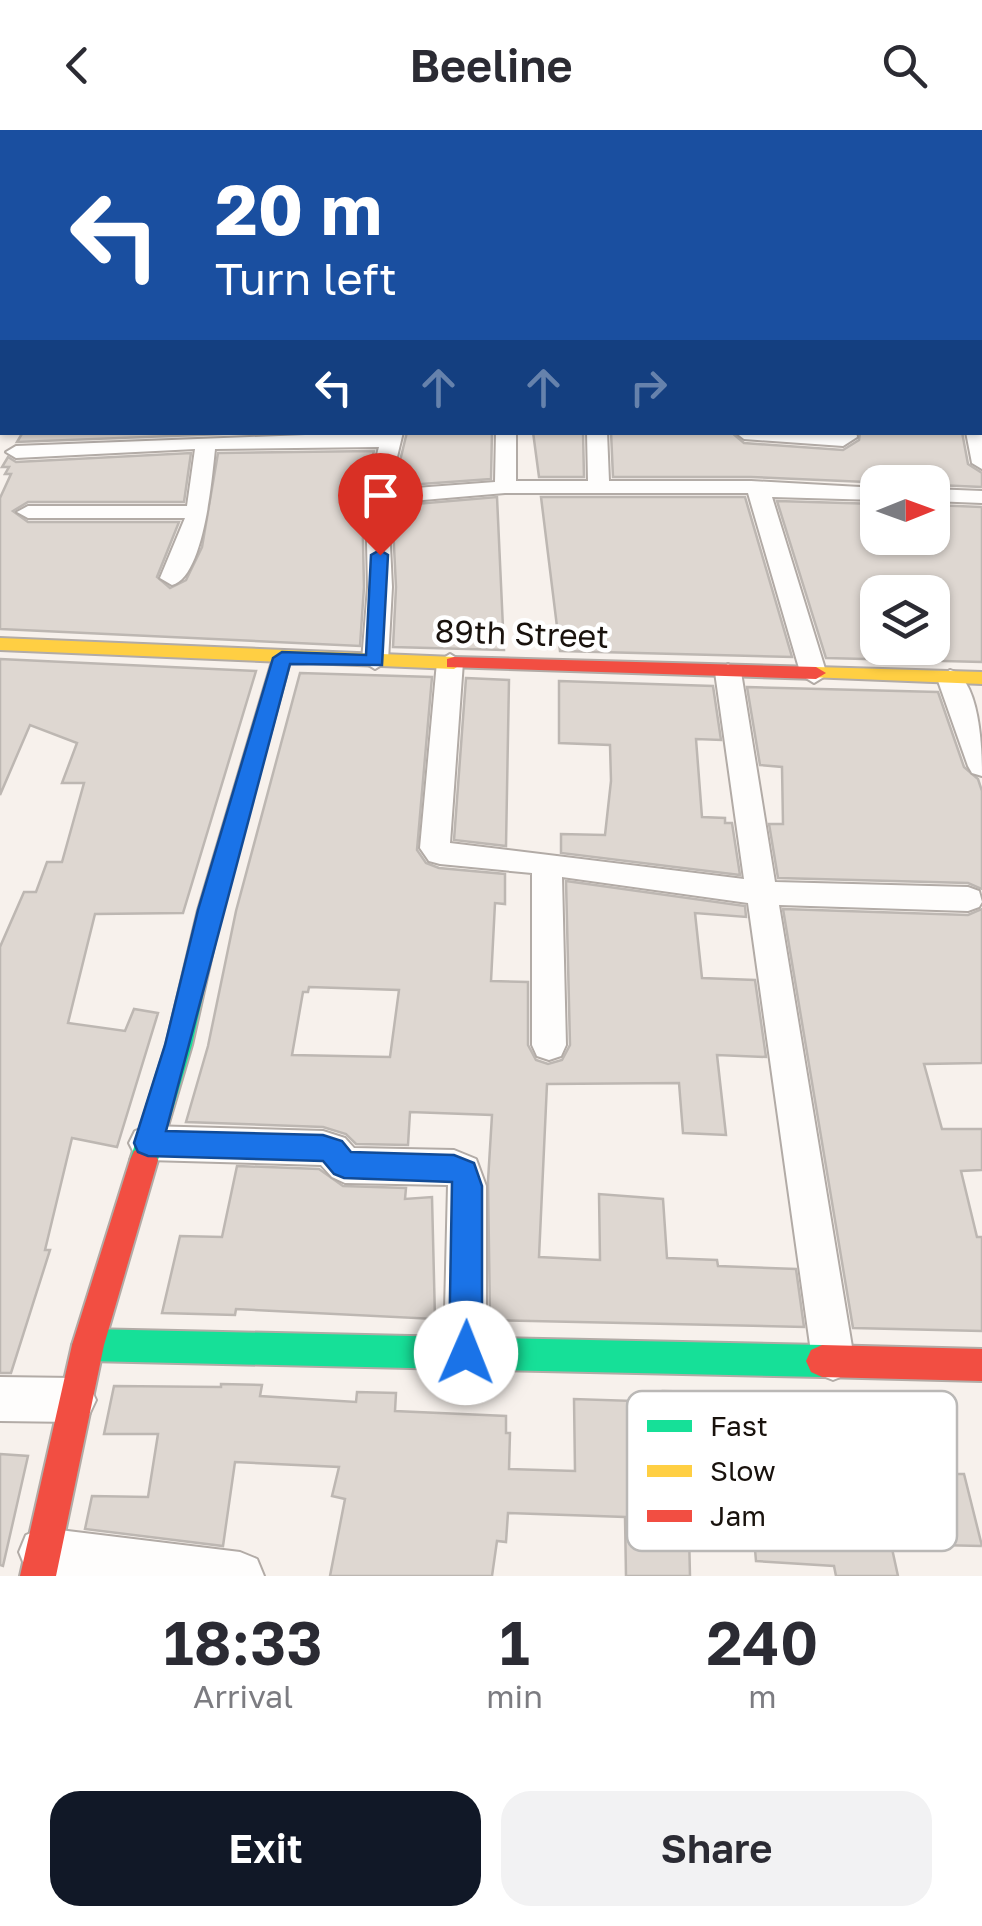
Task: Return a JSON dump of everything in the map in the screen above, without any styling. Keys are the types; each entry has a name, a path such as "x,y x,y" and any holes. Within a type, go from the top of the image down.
{"street":[{"path":"505,487 506,435"},
{"path":"597,435 599,488"},
{"path":"377,497 505,487 599,488 844,440 847,435"},
{"path":"977,435 982,463"},
{"path":"16,452 392,436 377,497 380,587 375,661"},
{"path":"172,578 194,529 206,443"},
{"path":"749,460 860,489"},
{"path":"749,460 814,675"},
{"path":"950,496 982,497"},
{"path":"28,512 196,512"},
{"name":"89th Street","path":"0,644 282,658 982,678"},
{"path":"240,1576 40,1564 88,1345 178,1045 210,910 282,658"},
{"path":"450,662 436,851 761,893 968,900"},
{"path":"728,672 833,1359"},
{"path":"950,678 982,766"},
{"path":"547,863 549,1045"},
{"path":"148,1143 323,1148 332,1150 344,1165 454,1168 464,1172 468,1186 466,1353"},
{"path":"88,1345 982,1365"},
{"path":"0,1400 74,1400"}],"building":[{"path":"21,435 196,435 17,442"},
{"path":"406,435 492,435 491,479 394,486"},
{"path":"533,435 583,435 584,477 539,477"},
{"path":"611,435 735,435 744,443 843,450 859,440 860,435 963,435 968,464 982,473 982,487 950,486 950,465 860,465 860,482 613,477"},
{"path":"374,451 362,497 364,587 360,646 0,629 0,498 11,474 5,474 9,467 2,467 8,457 16,462 191,453 184,502 28,502 13,511 28,522 179,522 157,577 170,588 186,580 202,547 218,453"},
{"path":"497,497 504,650 393,647 396,587 392,506"},
{"path":"541,497 745,497 792,657 560,651"},
{"path":"777,501 860,503 860,555 950,555 950,506 982,507 982,662 950,661 950,575 860,575 860,659 826,658"},
{"path":"0,659 256,671 183,913 95,914 68,1023 125,1031 134,1009 158,1013 117,1147 72,1138 45,1250 50,1250 11,1373 0,1373 0,947 24,892 36,892 47,862 62,862 84,783 62,783 77,743 30,725 0,795"},
{"path":"300,673 432,677 417,850 426,863 439,868 505,874 505,904 495,903 491,981 528,982 528,1045 536,1060 548,1064 562,1060 570,1045 566,881 745,906 746,917 695,913 702,978 755,980 766,1057 717,1055 726,1135 683,1133 679,1083 547,1084 539,1257 600,1260 599,1194 663,1199 667,1258 717,1260 718,1266 796,1269 804,1327 490,1320 488,1181 492,1115 410,1112 408,1145 356,1144 346,1134 323,1127 186,1122 208,1046 236,911","holes":["309,987 399,990 390,1057 292,1055 303,992 308,992"]},
{"path":"466,678 509,680 506,846 454,840"},
{"path":"559,681 713,686 721,740 696,739 702,817 725,818 725,823 732,823 740,875 561,853 561,834 605,835 611,781 610,745 559,743"},
{"path":"747,687 938,692 964,767 978,779 982,791 982,889 968,883 778,878 769,824 783,824 782,767 760,765"},
{"path":"783,909 968,915 982,909 982,1063 924,1064 942,1129 982,1129 982,1170 961,1171 977,1237 982,1237 982,1331 853,1328"},
{"path":"237,1166 319,1169 343,1186 406,1188 405,1199 432,1197 435,1319 236,1309 235,1315 162,1313 180,1236 222,1237"},
{"path":"262,1385 260,1396 356,1402 357,1392 396,1393 395,1411 506,1416 506,1433 510,1433 509,1469 575,1471 574,1399 627,1401 627,1551 689,1551 690,1576 626,1576 625,1517 508,1513 506,1542 497,1541 492,1576 330,1576 345,1499 332,1496 339,1467 235,1462 223,1546 85,1529 92,1496 148,1497 158,1434 104,1434 114,1386"},
{"path":"0,1454 28,1456 3,1566 0,1565"},
{"path":"957,1474 964,1474 982,1546 957,1545"},
{"path":"755,1551 893,1551 898,1576 836,1576 834,1566 756,1561"}],"traffic: fast":[{"path":"144,1160 179,1045 210,910 282,658"},
{"path":"88,1345 822,1361"}],"traffic: slow":[{"path":"0,644 454,663"},
{"path":"816,673 982,678"}],"traffic: jam":[{"path":"454,663 816,673"},
{"path":"38,1576 88,1345 144,1160"},
{"path":"822,1361 982,1365"}],"route":[{"path":"380,555 375,661 282,658 148,1143 323,1148 332,1150 344,1165 454,1168 464,1172 468,1186 466,1353"}]}
